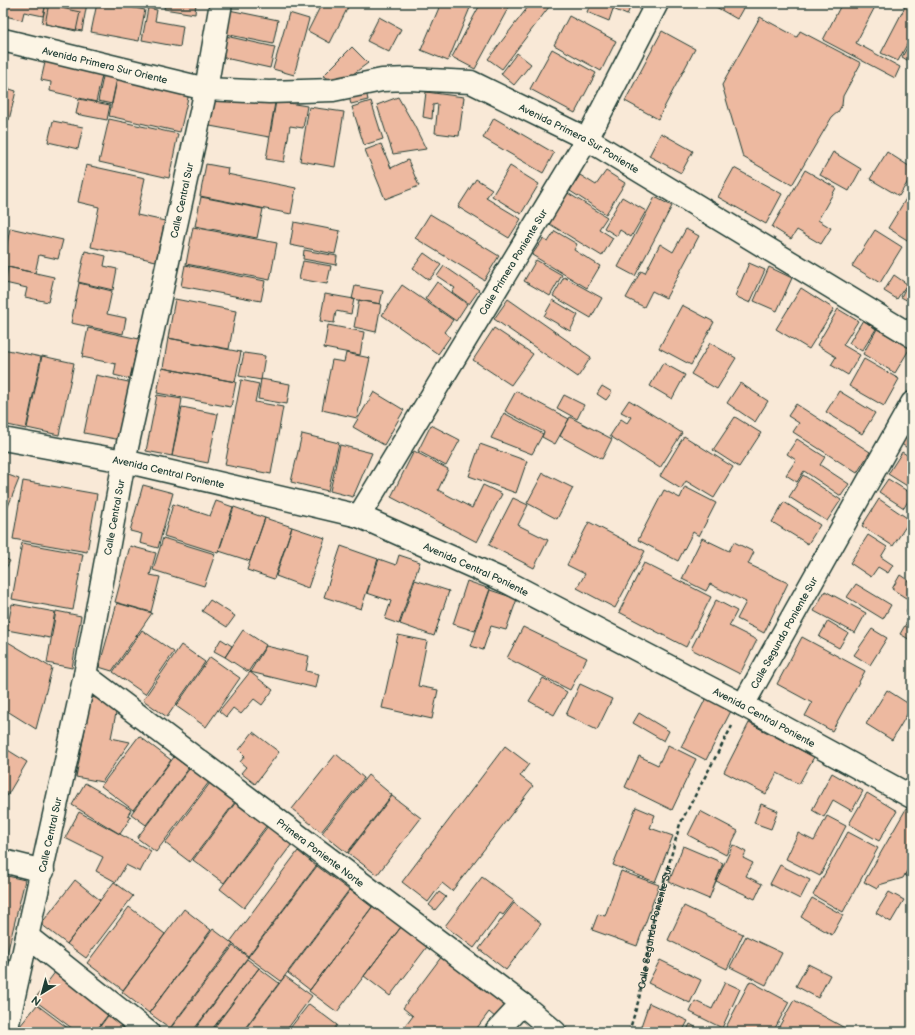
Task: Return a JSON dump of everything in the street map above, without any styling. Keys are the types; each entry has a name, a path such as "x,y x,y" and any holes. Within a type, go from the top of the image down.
{"street":[{"name":"Calle Central Sur","path":"6,1032 43,871 85,675 124,462 206,89 221,3"},
{"name":"Calle Primera Poniente Sur","path":"359,516 587,139 657,3"},
{"name":"Avenida Primera Sur Oriente","path":"3,40 206,89"},
{"name":"Avenida Primera Sur Poniente","path":"206,89 270,92 333,90 382,80 471,82 587,139 912,336"},
{"name":"Calle Segunda Poniente Sur","path":"743,705 912,403"},
{"name":"Avenida Central Poniente","path":"3,440 124,462 359,516 507,582 743,705 912,797"},
{"name":"Primera Poniente Norte","path":"85,675 522,1004 555,1032"},
{"path":"3,861 43,871"},
{"path":"27,936 148,1032"},
{"path":"496,1032 522,1004"}],"path":[{"name":"Calle Segunda Poniente Sur","path":"629,1032 640,993 653,921 680,824 743,705"}],"building":[{"path":"3,3 7,3 5,12 3,12"},
{"path":"8,3 46,3 43,16 24,12 22,20 5,16"},
{"path":"46,3 62,3 61,8 80,12 76,31 42,23"},
{"path":"49,3 87,3 82,31 45,24"},
{"path":"97,3 108,3 145,10 139,41 91,32"},
{"path":"165,3 196,3 195,14 164,9"},
{"path":"322,3 350,3 330,43 308,31"},
{"path":"441,3 472,3 448,61 421,50"},
{"path":"481,3 511,3 475,69 452,57"},
{"path":"531,3 552,3 502,69 488,59"},
{"path":"591,3 632,3 627,15 613,9 609,21 587,12"},
{"path":"709,3 746,3 737,19"},
{"path":"842,3 877,3 856,43 900,67 895,78 823,40"},
{"path":"907,3 912,3 912,35 898,61 881,53"},
{"path":"148,8 157,10 155,21 183,26 180,47 142,40"},
{"path":"229,10 278,20 273,44 225,34"},
{"path":"289,13 309,19 294,75 273,69"},
{"path":"569,16 616,41 601,71 554,45"},
{"path":"379,17 401,29 389,52 367,41"},
{"path":"760,17 797,37 800,31 861,63 843,96 842,105 838,112 832,117 792,185 743,157 722,85"},
{"path":"662,31 695,49 658,119 625,101"},
{"path":"221,35 275,47 270,68 216,56"},
{"path":"912,39 912,63 902,57"},
{"path":"352,47 368,63 345,80 335,82 323,76"},
{"path":"552,49 596,73 575,113 530,89"},
{"path":"517,53 531,64 514,85 501,74"},
{"path":"46,58 103,71 96,102 50,91 51,82 41,80"},
{"path":"104,72 118,75 112,104 98,101"},
{"path":"118,74 190,89 180,132 109,116"},
{"path":"3,87 16,91 9,120 3,119"},
{"path":"347,91 366,91 368,100 351,104"},
{"path":"216,92 275,103 269,137 210,126"},
{"path":"426,92 464,97 459,136 435,133 438,104 433,105 432,119 423,117"},
{"path":"398,97 426,149 393,154 377,105"},
{"path":"79,99 110,105 107,120 76,114"},
{"path":"276,101 307,106 303,128 290,126 284,162 266,159"},
{"path":"371,101 383,139 364,145 352,107"},
{"path":"309,107 344,112 335,167 300,161"},
{"path":"494,118 554,153 543,173 483,138"},
{"path":"109,119 178,134 169,178 99,162"},
{"path":"53,121 83,127 78,149 48,142"},
{"path":"661,133 693,151 681,173 649,156"},
{"path":"381,144 391,168 408,160 419,186 385,199 365,150"},
{"path":"833,152 861,169 849,191 820,175"},
{"path":"887,152 912,168 912,175 899,196 870,179"},
{"path":"206,164 228,168 227,174 296,188 291,214 200,196"},
{"path":"86,165 145,178 137,215 165,221 156,261 91,247 99,207 78,202"},
{"path":"510,166 539,184 521,214 492,196"},
{"path":"734,168 782,194 766,224 718,197"},
{"path":"805,170 836,188 818,220 831,228 821,244 797,230 791,239 772,227"},
{"path":"606,171 625,183 606,214 570,191 580,175 596,185"},
{"path":"476,179 492,189 486,198 521,219 509,238 458,207"},
{"path":"912,189 912,243 888,228"},
{"path":"566,192 607,217 599,229 613,238 602,256 548,223"},
{"path":"201,197 263,209 257,238 195,226"},
{"path":"622,197 646,211 631,237 620,230 617,236 604,228"},
{"path":"655,197 672,206 635,276 618,267"},
{"path":"430,214 499,256 484,280 415,238"},
{"path":"294,222 340,231 335,254 290,245"},
{"path":"193,227 277,243 270,280 186,264"},
{"path":"10,228 63,240 58,259 39,255 35,273 3,266"},
{"path":"686,229 699,236 666,298 652,291 644,307 626,298 641,271 645,273 660,244 673,252"},
{"path":"875,230 902,247 880,283 852,266"},
{"path":"555,231 577,244 574,250 600,266 587,288 532,255 543,239 548,242"},
{"path":"304,250 337,256 336,265 303,259"},
{"path":"85,251 106,256 104,266 117,269 113,290 78,282"},
{"path":"424,253 441,265 429,280 413,268"},
{"path":"536,260 562,275 550,296 524,281"},
{"path":"303,261 331,266 327,284 299,279"},
{"path":"749,263 765,270 750,303 735,296"},
{"path":"185,265 265,281 261,301 181,286"},
{"path":"444,266 479,290 469,304 452,292 455,288 437,276"},
{"path":"8,267 54,277 48,302 25,297 27,288 5,283"},
{"path":"769,267 792,278 777,311 754,301"},
{"path":"894,275 907,284 897,299 884,291"},
{"path":"912,275 912,303 901,297"},
{"path":"564,277 602,298 591,318 553,296"},
{"path":"437,282 467,304 456,321 425,299"},
{"path":"79,283 112,291 107,314 126,318 123,334 71,323"},
{"path":"402,285 453,320 444,332 450,337 438,354 382,315"},
{"path":"355,286 383,291 380,304 352,299"},
{"path":"801,288 834,309 809,349 776,329"},
{"path":"325,294 354,299 351,314 336,311 334,323 320,321"},
{"path":"175,299 236,311 229,349 168,338"},
{"path":"508,299 591,357 578,377 494,319"},
{"path":"359,300 381,304 376,332 354,327"},
{"path":"553,300 578,315 570,331 544,316"},
{"path":"682,305 714,322 691,365 659,348"},
{"path":"838,309 858,321 843,345 860,355 848,375 831,365 836,357 817,345"},
{"path":"863,320 876,329 862,351 849,343"},
{"path":"328,325 364,332 360,355 324,348"},
{"path":"88,328 139,339 130,379 114,375 116,364 82,357"},
{"path":"494,328 533,354 511,385 473,360"},
{"path":"877,329 910,348 895,373 863,354"},
{"path":"168,338 241,352 235,382 163,368"},
{"path":"710,343 736,358 717,389 691,374"},
{"path":"3,349 41,357 26,429 3,424"},
{"path":"244,353 265,356 261,380 239,376"},
{"path":"346,353 370,358 357,418 322,410 332,360 344,362"},
{"path":"42,356 74,363 59,435 27,428"},
{"path":"864,359 899,379 884,406 849,386"},
{"path":"663,363 685,375 672,399 650,386"},
{"path":"162,368 236,382 231,407 157,393"},
{"path":"96,375 133,383 121,440 84,433"},
{"path":"261,379 290,384 287,404 258,399"},
{"path":"241,380 259,384 255,402 283,407 271,474 225,465"},
{"path":"740,383 768,401 755,422 727,403"},
{"path":"602,386 612,392 606,400 597,394"},
{"path":"516,391 569,419 555,444 542,437 544,432 505,411"},
{"path":"839,391 875,413 862,434 826,412"},
{"path":"374,392 404,410 384,445 353,427"},
{"path":"157,395 182,399 172,456 146,451"},
{"path":"564,395 584,405 577,419 557,408"},
{"path":"629,400 682,433 660,468 610,436 621,419 627,423 631,417 621,412"},
{"path":"796,404 870,452 857,473 793,432 799,423 788,416"},
{"path":"182,407 218,414 208,463 172,456"},
{"path":"504,413 543,434 532,454 491,438"},
{"path":"570,417 612,439 602,459 560,436"},
{"path":"735,417 761,433 739,467 713,450"},
{"path":"912,424 912,451 900,443"},
{"path":"431,425 460,440 446,466 418,451"},
{"path":"302,434 339,443 328,491 291,482"},
{"path":"684,436 733,467 714,498 686,481 681,489 660,476"},
{"path":"797,439 825,457 820,465 849,484 841,496 804,471 797,482 786,475 796,460 787,454"},
{"path":"480,444 527,461 516,493 469,476"},
{"path":"340,445 372,453 353,497 330,491"},
{"path":"414,451 448,469 438,490 472,508 483,485 502,494 477,542 391,497"},
{"path":"902,452 912,458 912,489 888,474"},
{"path":"3,473 19,479 5,514 3,513"},
{"path":"543,473 573,488 557,519 527,503"},
{"path":"803,475 841,500 827,521 789,497"},
{"path":"888,479 912,494 904,508 879,492"},
{"path":"23,481 97,494 87,552 13,539"},
{"path":"143,485 173,493 158,548 140,543 142,534 130,531"},
{"path":"685,487 716,503 699,536 693,532 678,561 638,540 664,490 680,498"},
{"path":"513,498 528,505 518,525 548,540 534,568 489,545"},
{"path":"879,499 910,520 893,546 862,526"},
{"path":"216,501 233,507 218,553 164,536 173,504 210,516"},
{"path":"784,502 820,525 808,544 772,522"},
{"path":"234,507 265,518 250,561 219,551"},
{"path":"265,518 292,527 274,579 247,570"},
{"path":"589,522 645,551 615,608 577,588 585,574 567,565"},
{"path":"292,527 325,538 308,588 276,576"},
{"path":"868,535 887,547 881,557 893,565 888,573 878,567 871,577 850,563"},
{"path":"163,538 215,554 204,586 153,570"},
{"path":"702,538 729,551 734,542 754,552 748,564 788,583 764,633 737,619 746,602 710,584 706,591 682,579"},
{"path":"22,543 83,554 73,610 12,599"},
{"path":"130,546 156,553 150,575 160,577 151,612 115,602"},
{"path":"341,546 378,559 361,609 324,597"},
{"path":"399,555 420,562 399,624 385,619 391,601 367,593 379,559 396,565"},
{"path":"3,557 10,561 3,573"},
{"path":"644,563 711,597 686,647 619,612"},
{"path":"900,575 912,583 912,595 909,600 892,589"},
{"path":"415,580 449,591 434,636 400,624"},
{"path":"467,581 490,589 475,631 453,624"},
{"path":"856,584 891,605 883,619 847,597"},
{"path":"490,590 517,599 506,630 491,626 483,650 471,646"},
{"path":"825,591 866,613 855,633 814,611"},
{"path":"210,600 235,616 227,627 202,611"},
{"path":"716,600 737,611 729,626 757,640 740,674 691,649"},
{"path":"912,602 912,641 900,634 911,615 906,612"},
{"path":"117,603 152,613 112,671 99,667"},
{"path":"12,604 55,612 50,638 7,630"},
{"path":"56,611 81,616 72,668 47,663"},
{"path":"828,621 848,633 839,648 819,637"},
{"path":"523,627 587,658 570,690 507,658"},
{"path":"872,629 887,638 870,665 854,655"},
{"path":"142,630 174,652 145,694 113,672"},
{"path":"243,630 266,645 248,672 225,657"},
{"path":"398,635 427,641 418,686 438,690 432,719 382,708"},
{"path":"802,637 865,671 832,731 805,716 812,703 777,684"},
{"path":"3,639 52,668 36,729 4,709 3,711"},
{"path":"221,639 232,646 225,657 214,651"},
{"path":"181,645 205,662 167,717 143,700"},
{"path":"266,646 309,656 306,671 319,674 316,688 250,672"},
{"path":"210,657 240,678 206,727 176,706"},
{"path":"250,672 273,690 262,705 254,699 241,714 233,708 226,717 219,711"},
{"path":"543,678 567,692 554,715 529,701"},
{"path":"580,684 612,699 597,730 566,715"},
{"path":"887,690 912,706 892,740 866,724"},
{"path":"707,696 732,709 706,760 681,747"},
{"path":"91,697 118,703 111,738 130,742 102,782 76,777"},
{"path":"639,713 669,731 664,741 633,723"},
{"path":"749,723 814,757 799,784 777,773 766,794 724,772"},
{"path":"253,732 279,752 255,784 241,773 246,767 240,762 245,756 239,750"},
{"path":"139,736 171,760 133,810 101,786"},
{"path":"668,745 696,759 672,810 625,787 639,756 658,765"},
{"path":"505,746 529,764 520,776 533,786 452,891 442,883 428,902 402,882"},
{"path":"3,747 27,762 7,796 3,794"},
{"path":"336,754 364,778 321,832 292,809"},
{"path":"174,757 189,768 146,825 131,814"},
{"path":"190,768 209,782 156,852 137,838"},
{"path":"832,773 863,791 852,811 833,800 824,817 812,810"},
{"path":"368,775 392,795 347,853 322,833"},
{"path":"85,783 131,810 128,815 131,817 120,834 72,805"},
{"path":"210,783 235,802 190,862 165,843"},
{"path":"867,793 897,811 879,841 849,824"},
{"path":"392,796 421,818 377,875 348,853"},
{"path":"236,802 267,825 224,883 193,860"},
{"path":"761,804 778,811 771,829 754,823"},
{"path":"636,807 655,815 650,828 673,836 655,882 613,865"},
{"path":"906,809 912,812 912,862 903,878 879,885 877,889 864,882"},
{"path":"700,811 738,831 726,855 688,835"},
{"path":"79,812 151,851 140,872 126,865 116,882 96,871 103,857 65,838"},
{"path":"827,816 846,826 820,876 786,859 798,833 814,841"},
{"path":"268,826 292,844 244,908 220,889"},
{"path":"848,832 878,848 843,912 813,895"},
{"path":"733,845 746,852 743,858 753,863 746,876 762,884 755,899 716,881"},
{"path":"683,846 723,863 709,899 669,882"},
{"path":"298,851 316,866 248,956 230,942"},
{"path":"912,864 912,880 905,875"},
{"path":"780,865 810,880 800,899 770,884"},
{"path":"317,866 349,890 281,981 248,957"},
{"path":"621,871 659,885 637,946 592,930 598,914 605,916"},
{"path":"3,875 25,880 6,958 3,957"},
{"path":"482,877 514,901 503,915 500,913 474,948 445,926"},
{"path":"75,880 100,900 67,944 41,924"},
{"path":"114,882 133,896 86,958 67,944"},
{"path":"350,890 372,907 310,990 288,973"},
{"path":"439,892 446,897 435,910 429,905"},
{"path":"889,892 904,900 891,922 876,913"},
{"path":"812,898 843,915 832,935 801,917"},
{"path":"514,903 541,924 506,970 479,949"},
{"path":"373,906 401,927 337,1012 309,991"},
{"path":"684,906 743,934 727,969 668,940"},
{"path":"129,907 165,934 123,990 87,963"},
{"path":"184,909 211,930 149,1013 122,992"},
{"path":"404,923 430,943 390,996 364,976"},
{"path":"213,929 233,944 170,1028 149,1013"},
{"path":"746,936 782,953 766,985 730,967"},
{"path":"233,946 248,957 192,1032 175,1032 170,1029"},
{"path":"442,956 506,1005 496,1018 489,1012 474,1032 401,1032 413,1016 403,1008"},
{"path":"3,958 9,960 3,983"},
{"path":"247,959 259,968 210,1032 193,1032"},
{"path":"660,960 701,980 690,1003 648,983"},
{"path":"808,964 830,975 818,998 796,986"},
{"path":"259,968 279,983 242,1032 211,1032"},
{"path":"56,971 110,1012 95,1032 77,1032 34,1000"},
{"path":"285,976 312,996 285,1032 243,1032"},
{"path":"750,981 789,1002 773,1032 730,1032 725,1029"},
{"path":"725,982 740,989 722,1028 690,1012 695,1001 712,1009"},
{"path":"794,1000 852,1032 776,1032"},
{"path":"649,1003 688,1021 682,1032 639,1032"},
{"path":"309,1004 337,1025 332,1032 287,1032"},
{"path":"37,1005 73,1032 28,1032 20,1026"},
{"path":"110,1013 134,1032 96,1032"},
{"path":"690,1024 704,1032 686,1032"}]}
